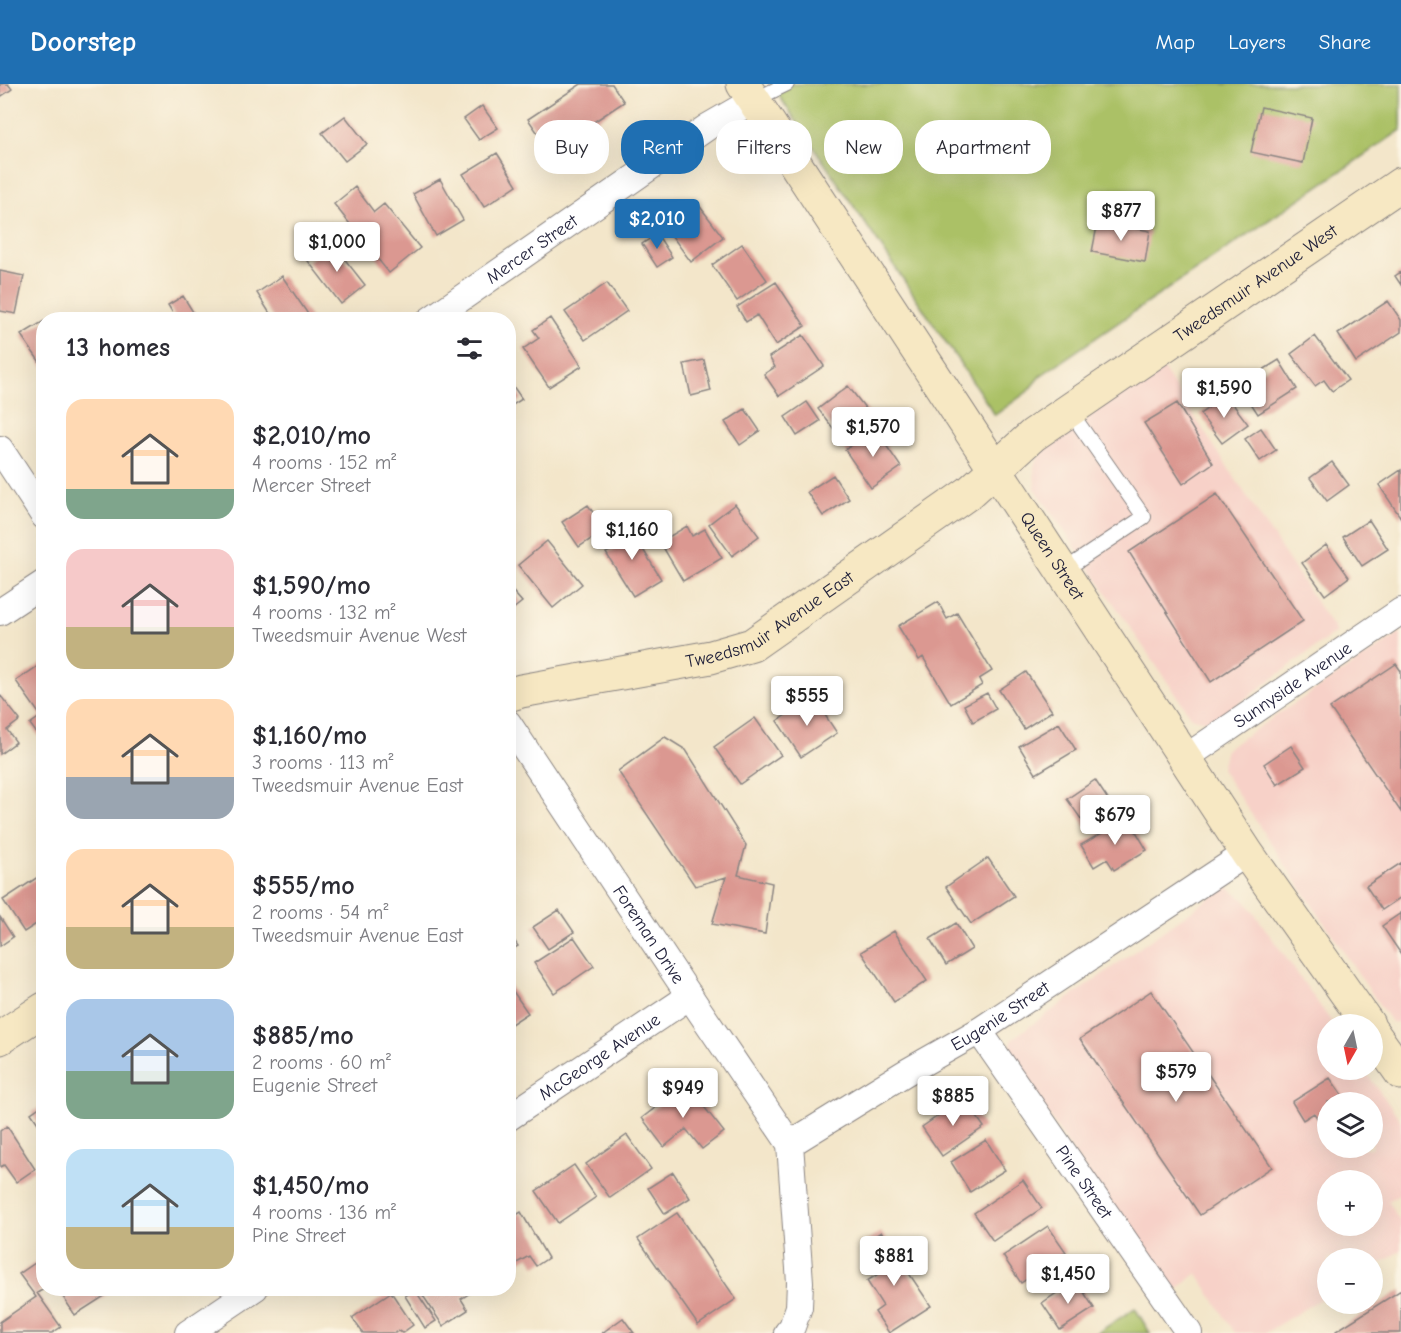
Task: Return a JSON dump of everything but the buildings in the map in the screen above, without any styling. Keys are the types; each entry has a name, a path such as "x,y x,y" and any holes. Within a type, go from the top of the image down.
{"main road":[{"name":"Queen Street","path":"749,92 1247,853 1361,1014"},
{"name":"Tweedsmuir Avenue West","path":"995,467 1033,435 1401,184"},
{"name":"Tweedsmuir Avenue East","path":"516,693 711,657 752,645 970,492 995,467"},
{"path":"0,1038 36,1014"}],"street":[{"name":"Mercer Street","path":"442,312 709,126 749,92"},
{"path":"0,449 36,504"},
{"path":"0,612 36,588"},
{"name":"Sunnyside Avenue","path":"1185,758 1401,611"},
{"name":"Foreman Drive","path":"516,735 790,1144"},
{"name":"Eugenie Street","path":"790,1144 905,1073 979,1031 1247,853"},
{"name":"McGeorge Avenue","path":"516,1113 690,996"},
{"name":"Pine Street","path":"979,1031 1189,1333"},
{"path":"787,1333 792,1327 799,1307 800,1282 790,1144"},
{"path":"188,1333 243,1296"}],"lane":[{"path":"749,92 787,84"},
{"path":"1064,571 1144,517 1069,410"}],"shaded area":[{"path":"1158,361 1336,632 1214,722 1192,718 1035,488 1034,466 1040,455 1055,439"},
{"path":"1401,633 1401,1022 1391,1022 1221,769 1226,749"},
{"path":"1226,886 1245,900 1326,1014 1317,1014 1317,1080 1371,1080 1380,1092 1317,1092 1317,1158 1383,1158 1383,1096 1401,1121 1401,1194 1388,1201 1401,1223 1401,1251 1383,1262 1383,1248 1317,1248 1317,1301 1265,1333 1235,1333 1197,1273 1169,1296 1009,1056 1012,1039"}],"green space":[{"path":"771,84 1401,84 1401,130 1040,376 1027,392 995,415 832,174 903,174 903,120 824,120 824,162 812,145 812,120 795,120"},
{"path":"1135,1308 1150,1333 1097,1333"}]}
